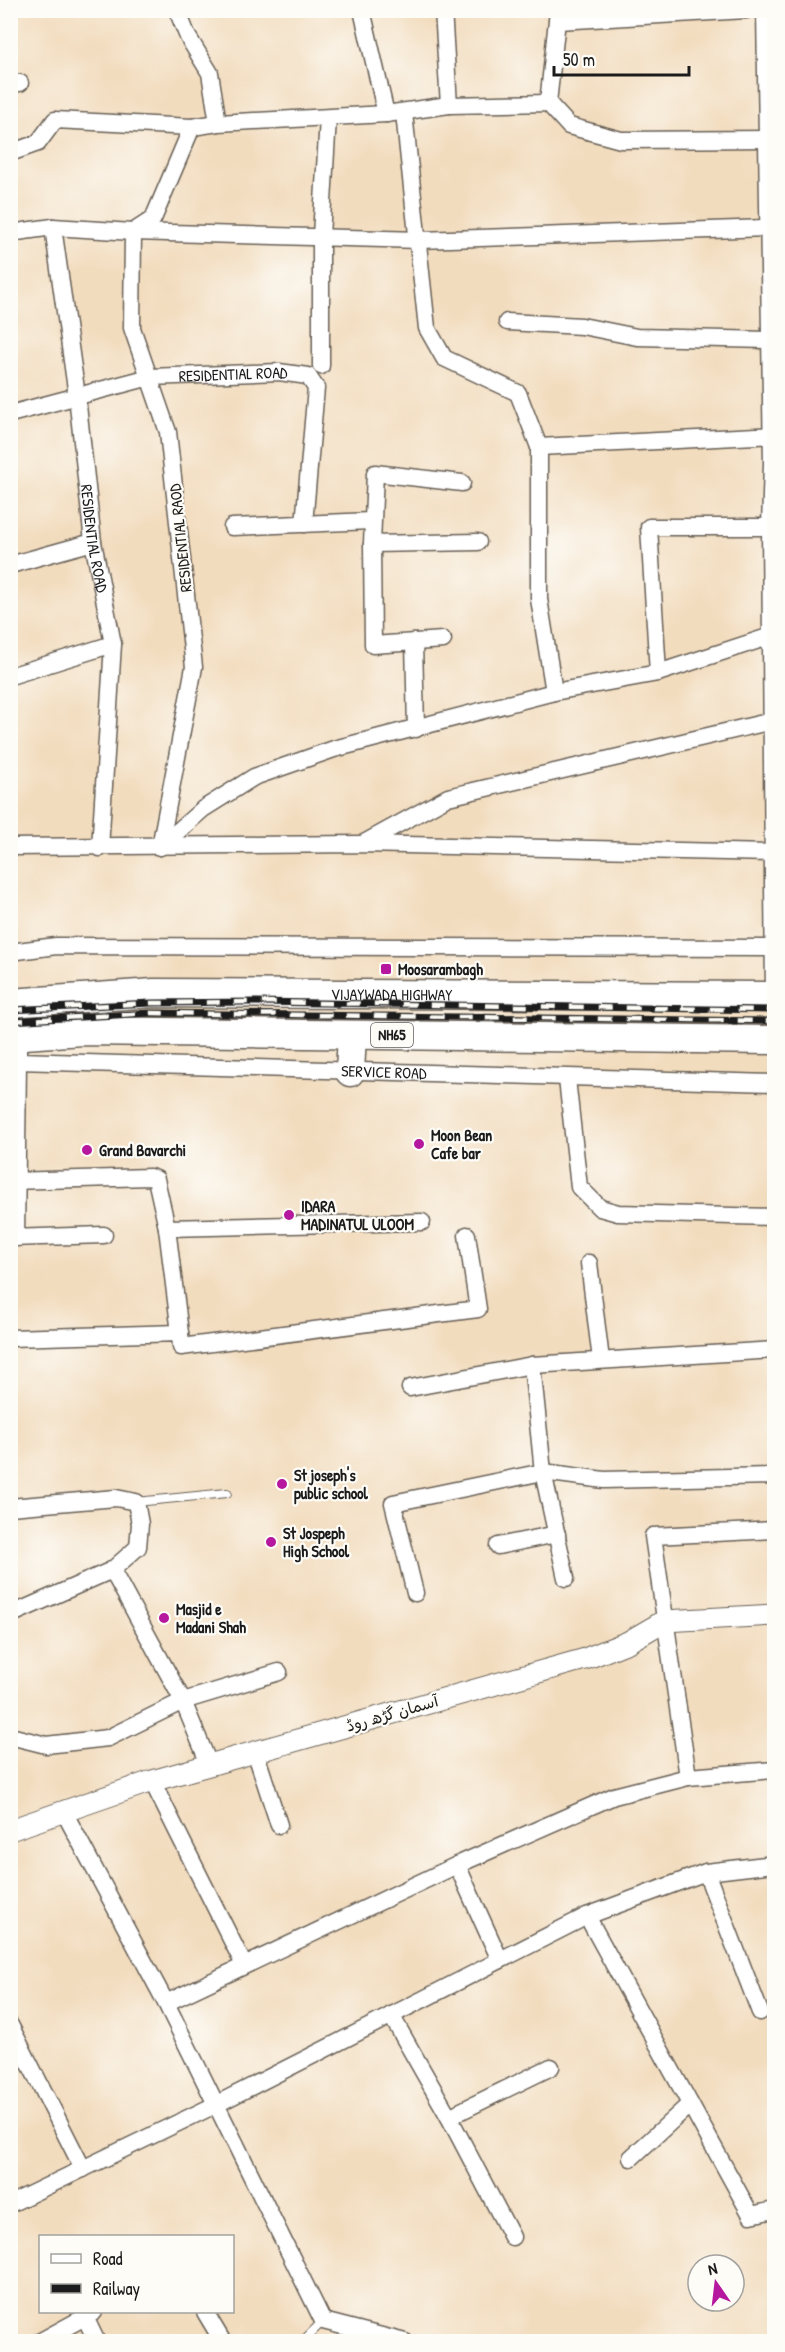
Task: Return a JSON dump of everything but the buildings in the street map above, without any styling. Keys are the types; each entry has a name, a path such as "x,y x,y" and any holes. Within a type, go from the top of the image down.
{"highway":[{"name":"VIJAYWADA HIGHWAY","path":"10,1003 154,993 774,996"},
{"path":"598,1038 609,995"},
{"name":"NH65","path":"15,1044 82,1031 774,1040"},
{"path":"350,1072 352,1035"}],"street":[{"path":"177,10 188,38 210,73 218,123"},
{"path":"362,10 386,114"},
{"path":"449,105 443,11 456,10"},
{"path":"548,104 558,16 746,10"},
{"path":"765,10 770,35 771,199 767,228 771,272 768,340 773,467 770,527 773,636 774,996"},
{"path":"10,153 38,143 55,120 192,127 218,123 386,114 449,105 548,104 569,126 621,140 770,140"},
{"path":"404,112 420,240 427,328 444,358 518,393 539,447 538,599 554,692"},
{"path":"321,366 321,236 328,118"},
{"path":"133,232 153,219 192,127"},
{"path":"10,233 53,227 133,232 420,240 767,228"},
{"name":"RESIDENTIAL ROAD","path":"53,227 77,396 93,542 113,644 100,848"},
{"name":"RESIDENTIAL RAOD","path":"133,232 132,328 168,432 194,667 160,847"},
{"path":"507,322 582,326 637,337 768,340"},
{"name":"RESIDENTIAL ROAD","path":"10,414 150,377 279,372 308,376 316,388 304,524"},
{"path":"539,447 772,435"},
{"path":"443,640 373,645 371,521 375,473 462,483"},
{"path":"232,527 371,521"},
{"path":"658,673 649,527 770,527"},
{"path":"10,565 93,542"},
{"path":"372,544 478,542"},
{"path":"160,847 203,809 254,777 333,749 554,692 658,673 773,636"},
{"path":"414,642 416,729"},
{"path":"10,676 113,644"},
{"path":"362,844 448,797 772,721"},
{"path":"10,847 362,844 773,853"},
{"path":"10,952 56,946 774,948"},
{"path":"15,1044 13,1238 104,1234"},
{"name":"SERVICE ROAD","path":"15,1044 350,1072 774,1083"},
{"path":"567,1079 579,1187 600,1208 618,1213 774,1217"},
{"path":"13,1181 150,1177 158,1184 181,1347 478,1309 467,1235"},
{"path":"166,1228 422,1222"},
{"path":"589,1263 601,1360"},
{"path":"10,1338 180,1333"},
{"path":"410,1388 532,1365 774,1350"},
{"path":"532,1365 543,1472 566,1578"},
{"path":"414,1593 393,1503 543,1472 604,1480 774,1476"},
{"path":"10,1507 116,1498 136,1502 140,1524 138,1547 112,1570 10,1615"},
{"path":"688,1777 653,1536 774,1530"},
{"path":"498,1546 557,1534"},
{"path":"112,1570 183,1701 209,1764"},
{"name":"آسمان گڑھ روڈ","path":"10,1830 152,1780 585,1659 628,1642 664,1621 774,1615"},
{"path":"10,1736 46,1745 108,1738 183,1701 279,1672"},
{"path":"255,1751 279,1825"},
{"path":"166,2003 457,1865 614,1796 688,1777 774,1770"},
{"path":"152,1780 244,1965"},
{"path":"63,1810 166,2003 323,2321 405,2342"},
{"path":"10,2204 215,2105 587,1916 706,1872 774,1864"},
{"path":"457,1865 500,1960"},
{"path":"706,1872 760,2012"},
{"path":"587,1916 751,2215 774,2210"},
{"path":"391,2015 449,2117 512,2237"},
{"path":"10,2025 83,2169"},
{"path":"449,2117 551,2067"},
{"path":"631,2158 690,2104"},
{"path":"206,2313 223,2342"},
{"path":"39,2342 89,2314 97,2342"}],"lane":[{"path":"136,1502 226,1493"},
{"path":"302,2342 323,2321"}],"railway":[{"path":"10,1010 151,1003 256,1002 774,1010"},
{"path":"10,1021 151,1013 774,1021"}],"place":[{"name":"Moosarambagh","path":"386,969"},
{"name":"Moon Bean Cafe bar","path":"419,1144"},
{"name":"Grand Bavarchi","path":"87,1150"},
{"name":"IDARA MADINATUL ULOOM","path":"289,1215"},
{"name":"St joseph's public school","path":"282,1484"},
{"name":"St Jospeph High School","path":"271,1542"},
{"name":"Masjid e Madani Shah","path":"164,1618"}]}
